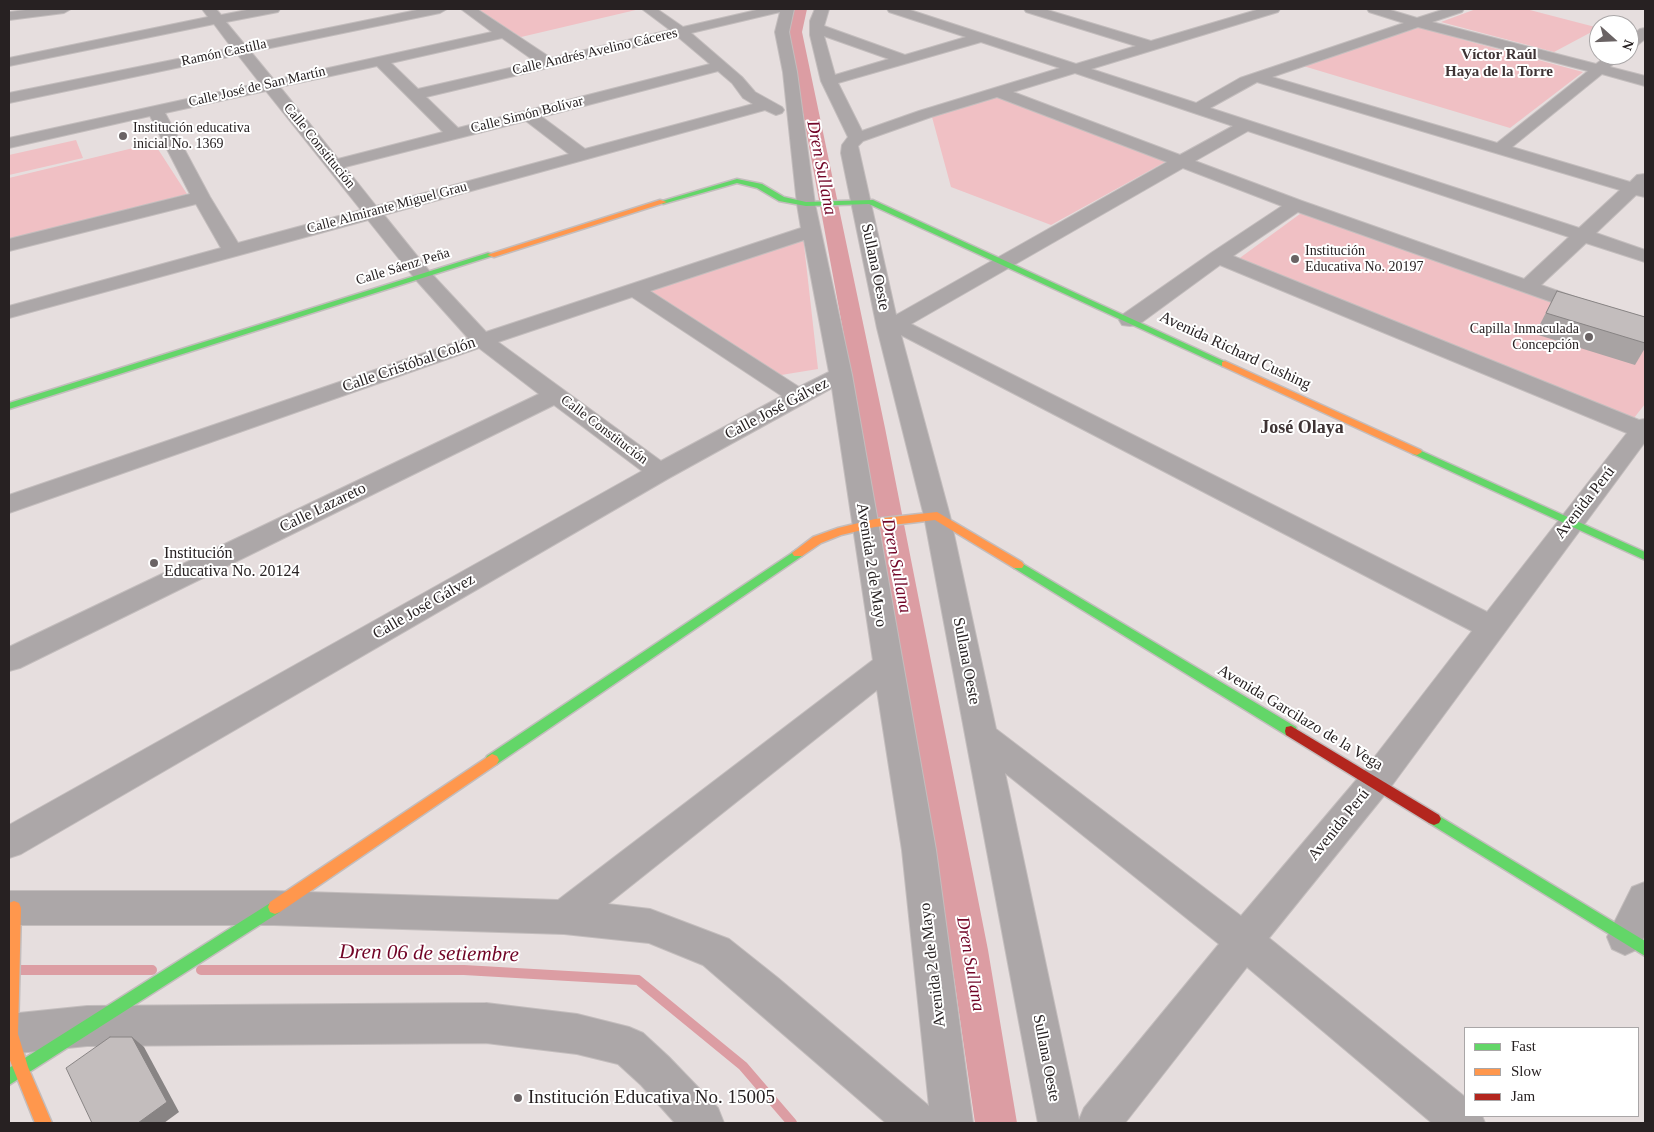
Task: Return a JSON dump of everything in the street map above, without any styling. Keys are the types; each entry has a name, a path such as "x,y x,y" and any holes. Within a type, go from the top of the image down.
{"street":[{"path":"9,16 64,9"},
{"path":"9,62 175,27 213,14 273,9"},
{"name":"Ramón Castilla","path":"9,98 440,9"},
{"path":"468,9 548,63"},
{"path":"649,9 681,32 742,86 749,95 785,114 796,124"},
{"name":"Calle Andrés Avelino Cáceres","path":"414,95 776,9"},
{"name":"Avenida 2 de Mayo","path":"787,9 782,32 810,213 869,524 888,665 919,850 952,1123"},
{"path":"822,9 816,28 829,81 857,138 997,92 1273,9"},
{"path":"898,9 980,38 1077,68 1645,256"},
{"path":"1031,9 1152,46"},
{"path":"1374,9 1416,22 1645,81"},
{"path":"1197,108 1245,81 1457,9"},
{"path":"1064,19 1089,11"},
{"name":"Calle Constitución","path":"213,14 423,276 482,340 660,472"},
{"path":"9,49 175,27"},
{"path":"816,28 905,60"},
{"name":"Calle José de San Martín","path":"9,143 505,33"},
{"path":"829,81 980,38"},
{"path":"380,60 454,134"},
{"path":"1500,149 1604,65"},
{"name":"Calle Simón Bolívar","path":"334,165 720,66"},
{"path":"1257,77 1500,149 1641,186"},
{"path":"997,92 1296,206 1645,329"},
{"name":"Calle Almirante Miguel Grau","path":"9,312 766,105"},
{"path":"155,110 200,197 233,251"},
{"path":"529,115 582,155"},
{"path":"892,326 1002,262 1183,163 1246,125"},
{"name":"Sullana Oeste","path":"857,138 850,145 857,202 892,326 928,517 981,736 1059,1123"},
{"name":"Calle Sáenz Peña","path":"9,406 723,184 737,181 759,186 810,213"},
{"path":"1527,287 1641,186"},
{"path":"9,245 200,197"},
{"name":"Avenida Richard Cushing","path":"810,213 857,202 870,202 1645,556"},
{"path":"1130,320 1218,257 1296,206"},
{"name":"Calle Cristóbal Colón","path":"9,504 482,340 635,290 810,213"},
{"path":"1218,257 1644,428"},
{"path":"635,290 798,396"},
{"path":"892,326 1492,628"},
{"name":"Calle José Gálvez","path":"9,843 660,472 798,396 841,375"},
{"name":"Calle Lazareto","path":"9,660 557,394"},
{"name":"Avenida Perú","path":"1099,1123 1244,941 1375,782 1570,522 1644,428"},
{"path":"87,1026 274,908 817,540 869,524 928,517"},
{"name":"Avenida Garcilazo de la Vega","path":"928,517 1375,782 1635,943"},
{"path":"564,917 888,665"},
{"path":"981,736 1244,941 1464,1123"},
{"path":"1635,943 1645,899"},
{"path":"9,1077 13,1046 11,908 274,908 564,917 650,926 716,952 917,1123"},
{"path":"13,1046 87,1026 486,1023 577,1034 629,1047 655,1071 703,1123"},
{"path":"13,1046 44,1123"}],"shaded area":[{"path":"474,9 640,9 521,37"},
{"path":"1476,9 1526,9 1589,25 1589,33 1554,52 1441,22"},
{"path":"1424,26 1464,40 1583,72 1510,128 1300,65"},
{"path":"1004,94 1167,161 1051,225 951,187 932,117"},
{"path":"76,140 83,158 9,175 9,155"},
{"path":"154,143 187,194 9,239 9,178"},
{"path":"1304,211 1645,335 1645,404 1634,418 1237,260"},
{"path":"803,236 818,369 775,376 646,291"}],"building":[{"path":"1557,291 1645,317 1645,343 1546,313"},
{"path":"110,1037 132,1037 167,1102 138,1123 92,1123 66,1068"}],"waterway":[{"name":"Dren Sullana","path":"800,9 795,32 873,428 969,950 996,1123"},
{"name":"Dren 06 de setiembre","path":"9,970 152,970"},
{"name":"Dren 06 de setiembre","path":"201,970 464,970 638,980 743,1066 792,1123"}],"traffic: fast":[{"path":"663,202 737,181 759,186 782,199 806,204 870,202 1225,364"},
{"path":"9,406 491,255"},
{"path":"1417,452 1645,556"},
{"path":"492,760 798,553"},
{"path":"1018,565 1291,731"},
{"path":"1434,819 1645,949"},
{"path":"9,1077 275,907"}],"traffic: slow":[{"path":"491,255 663,202"},
{"path":"1225,364 1417,452"},
{"path":"798,553 817,540 838,532 875,523 937,516 1018,565"},
{"path":"275,907 492,760"},
{"path":"14,908 10,1034 20,1068 44,1123"}],"traffic: jam":[{"path":"1291,731 1434,819"}],"place":[{"name":"Institución educativa inicial No. 1369","path":"123,136"},
{"name":"Institución Educativa No. 20197","path":"1295,259"},
{"name":"Capilla Inmaculada Concepción","path":"1589,337"},
{"name":"Institución Educativa No. 20124","path":"154,563"},
{"name":"Institución Educativa No. 15005","path":"518,1098"}],"district":[{"name":"Víctor Raúl Haya de la Torre","path":"1499,64"},
{"name":"José Olaya","path":"1302,428"}]}
